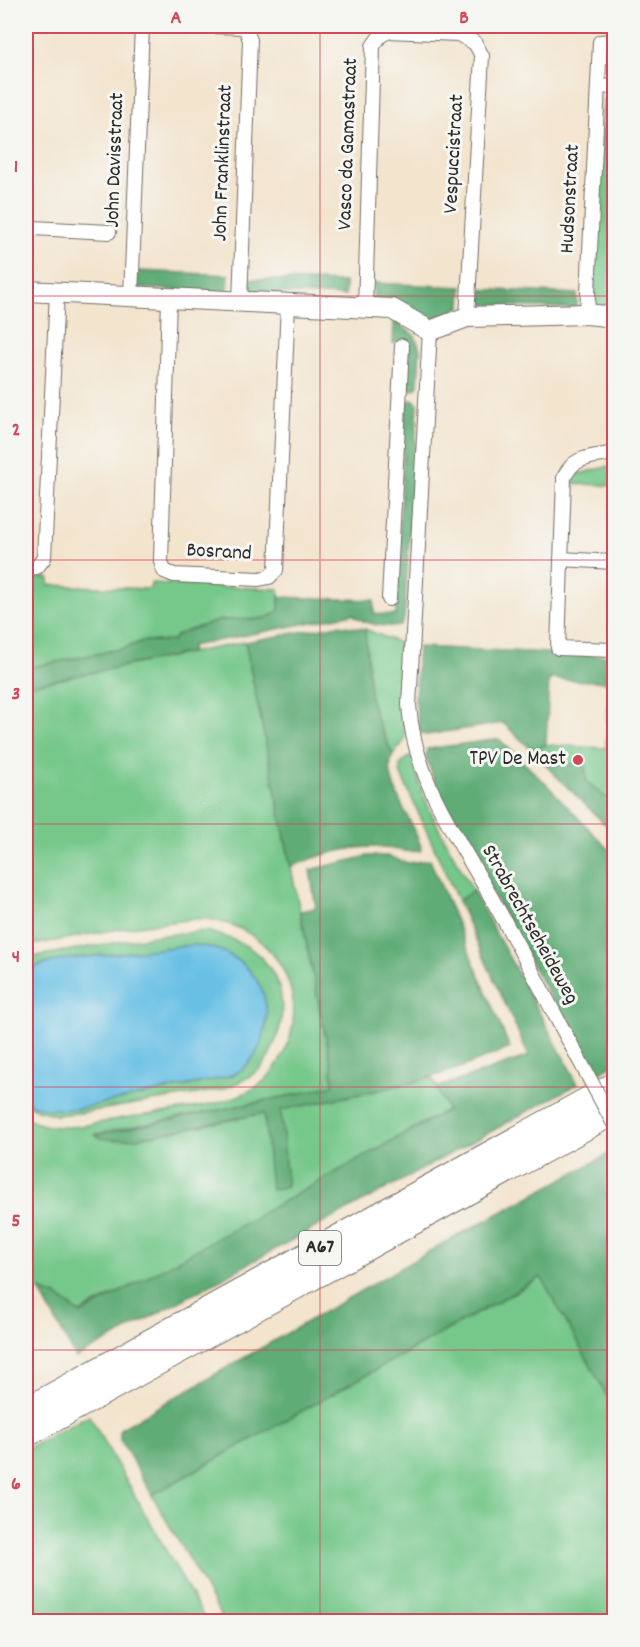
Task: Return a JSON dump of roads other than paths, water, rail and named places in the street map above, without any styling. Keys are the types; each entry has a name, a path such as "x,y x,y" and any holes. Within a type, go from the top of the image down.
{"highway":[{"name":"A67","path":"26,1411 615,1086"},
{"name":"A67","path":"26,1434 615,1111"}],"street":[{"name":"John Davisstraat","path":"131,296 142,26"},
{"path":"214,26 244,27"},
{"name":"John Franklinstraat","path":"240,301 250,40 244,27"},
{"name":"Vasco da Gamastraat","path":"365,308 373,46 380,36 388,31 430,32"},
{"name":"Vespuccistraat","path":"430,32 458,34 475,43 482,56 467,317"},
{"name":"Hudsonstraat","path":"586,314 600,42 615,41"},
{"path":"598,86 615,87"},
{"path":"33,228 109,232"},
{"path":"26,291 392,309 430,331"},
{"path":"26,568 37,567 44,558 57,292"},
{"name":"Bosrand","path":"169,298 161,561 165,571 174,575 249,579 269,577 276,570 288,304"},
{"path":"430,331 467,317 586,314 615,317"},
{"path":"399,396 425,397 430,331"},
{"path":"389,599 402,346"},
{"name":"Strabrechtseheideweg","path":"425,397 409,705 414,743 429,786 447,821 485,885 615,1124"},
{"path":"615,453 575,462 568,468 564,478 558,648 615,650"},
{"path":"561,559 615,562"}],"water":[{"path":"194,945 227,954 252,974 260,987 265,1002 266,1019 263,1037 254,1056 244,1068 222,1078 76,1109 56,1110 26,1101 26,973 40,965 61,960"}],"place":[{"name":"TPV De Mast","path":"578,760"}]}
